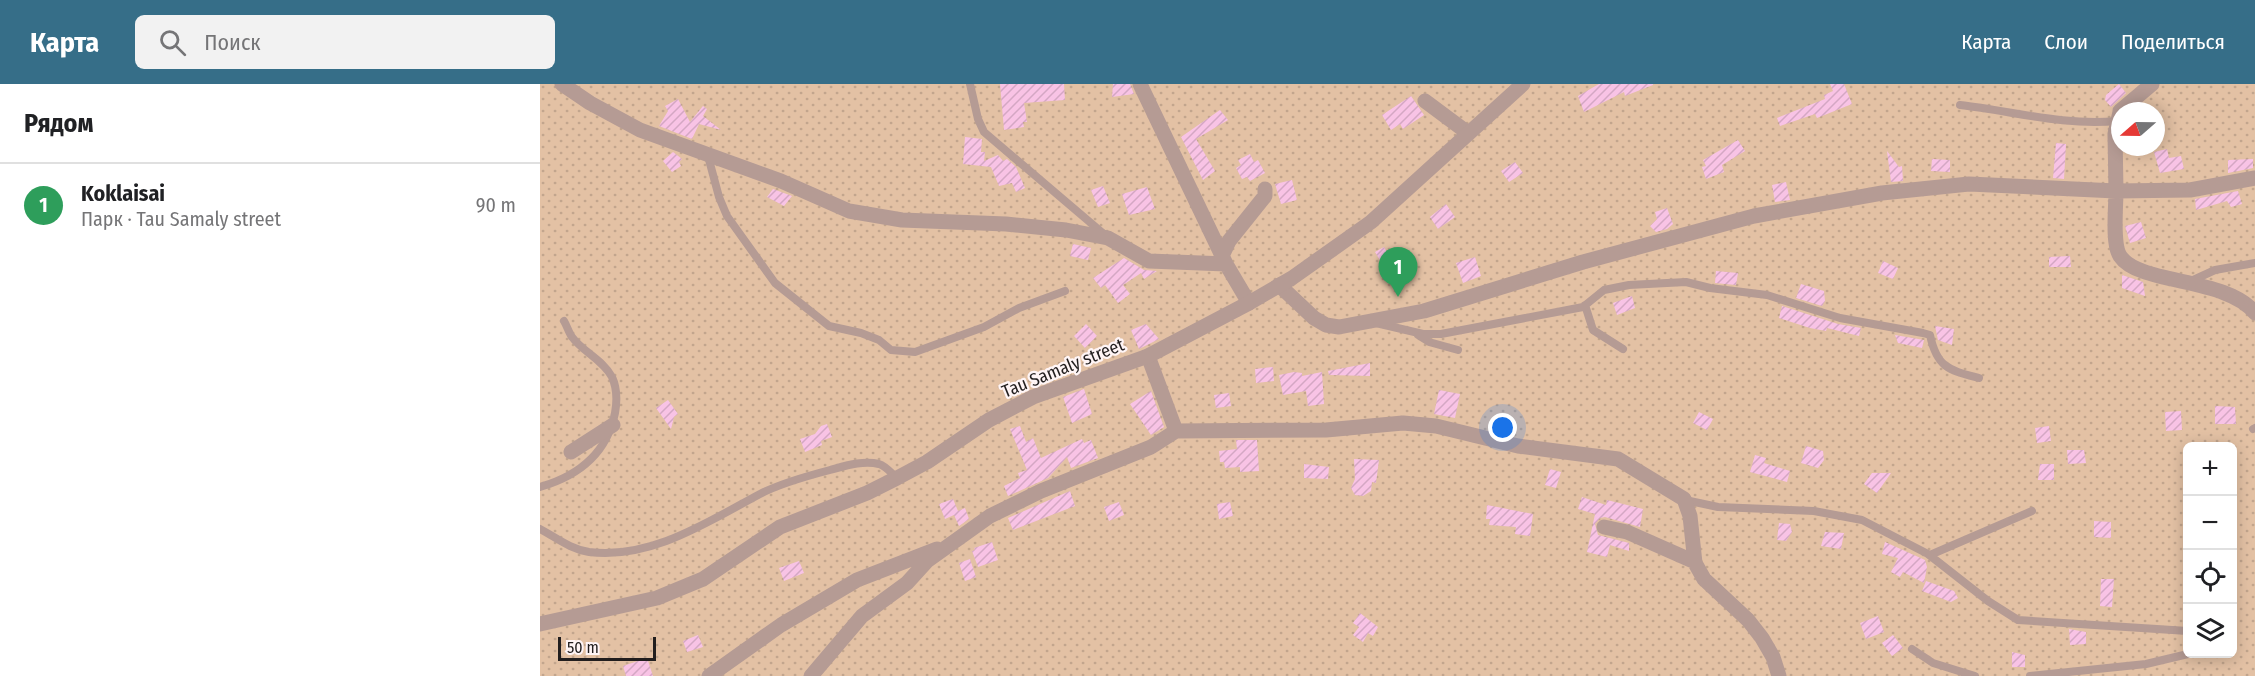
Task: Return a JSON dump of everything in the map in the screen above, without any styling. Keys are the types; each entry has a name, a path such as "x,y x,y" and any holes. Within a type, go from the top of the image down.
{"street":[{"path":"562,84 590,103 640,130 781,181 849,211 902,220 1006,224 1066,230 1108,238 1149,261 1224,260"},
{"path":"1140,84 1224,260 1249,303"},
{"name":"Tau Samaly street","path":"540,624 666,594 703,579 780,527 867,493 897,478 927,462 989,420 1033,397 1148,356 1249,303 1339,247 1371,222 1523,84"},
{"path":"2133,102 2152,84"},
{"path":"1425,101 1468,133"},
{"path":"2117,156 2116,248 2120,257 2131,266 2230,294 2247,303 2255,313"},
{"path":"1279,285 1293,301 1326,325 1339,327 1374,323 1424,312 1666,238 1754,216 1882,193 1969,184 2116,191 2190,190 2255,178"},
{"path":"1224,260 1230,241 1265,196 1265,189"},
{"path":"1148,356 1176,431"},
{"path":"811,676 862,616 907,583 927,561 990,516 1020,500 1151,447 1176,431 1326,430 1403,423 1436,426 1518,446 1618,459 1684,500 1690,519 1695,562 1704,579 1748,620 1762,638 1773,657 1779,676"},
{"path":"571,452 613,424"},
{"path":"1690,519 1694,506 1700,503"},
{"path":"1604,527 1627,532 1695,562"},
{"path":"709,676 781,625 857,580 948,546"}],"lane":[{"path":"970,84 978,119 984,132 1108,238"},
{"path":"1960,105 2008,110 2056,121 2111,116"},
{"path":"708,154 719,197 727,216 775,283 829,326 861,333 879,340 891,350 901,352 921,349 984,327 1019,308 1065,291"},
{"path":"2187,283 2216,270 2255,263"},
{"path":"1374,323 1414,332 1448,333 1585,305 1604,290 1629,285 1686,282 1710,288 1767,295 1840,318 1930,335 1939,361 1948,369 1979,378"},
{"path":"1585,305 1593,330 1623,350"},
{"path":"540,487 555,483 580,469 596,456 607,441 613,424 616,389 611,375 573,339 564,321"},
{"path":"1414,332 1429,342 1458,350"},
{"path":"540,529 568,546 590,552 631,551 673,538 732,511 762,493 812,475 865,463 881,465 897,478"},
{"path":"1684,500 1740,509 1814,511 1862,520 1930,555 1988,601 2018,620 2183,631"},
{"path":"1930,555 2032,511"},
{"path":"1912,650 1934,663 1975,676"},
{"path":"2030,676 2146,664 2183,655"}],"shaded area":[{"path":"540,84 2255,84 2255,676 540,676"}],"building":[{"path":"1000,84 1064,84 1065,100 1024,103 1027,122 1023,122 1024,127 1004,130"},
{"path":"1113,84 1130,84 1134,94 1112,97"},
{"path":"1599,84 1653,85 1625,96 1624,92 1584,112 1578,96"},
{"path":"1830,84 1844,84 1852,104 1817,118 1815,114 1780,126 1777,118 1825,99 1824,95 1833,91"},
{"path":"2119,84 2126,93 2116,102 2111,102 2111,107 2105,100 2106,95"},
{"path":"1411,96 1424,115 1403,129 1400,124 1391,130 1382,115"},
{"path":"678,99 690,122 703,106 707,109 703,116 721,130 699,124 692,139 659,126 668,111 665,106"},
{"path":"1220,110 1228,120 1196,139 1215,171 1203,180 1181,137"},
{"path":"965,137 982,139 981,152 985,152 984,161 998,155 1003,161 1007,159 1016,167 1025,188 1016,192 1012,183 999,186 991,167 963,164"},
{"path":"1738,140 1745,151 1722,165 1724,172 1706,179 1702,167 1706,166 1703,160"},
{"path":"2056,143 2066,144 2064,179 2053,178"},
{"path":"2167,149 2169,158 2181,156 2184,169 2160,173 2155,156 2165,156"},
{"path":"1887,151 1899,167 1902,166 1903,181 1891,182"},
{"path":"673,152 682,159 679,162 681,166 672,172 663,161"},
{"path":"1250,154 1254,162 1258,160 1265,173 1250,181 1247,177 1242,179 1236,168 1241,165 1238,160"},
{"path":"1932,159 1950,160 1950,172 1931,171"},
{"path":"2253,159 2253,168 2228,173 2228,160"},
{"path":"1515,162 1523,173 1509,182 1501,171"},
{"path":"1292,180 1297,200 1281,204 1275,184"},
{"path":"1786,182 1790,200 1775,202 1772,185"},
{"path":"1103,186 1110,203 1098,207 1091,190"},
{"path":"1147,187 1155,209 1129,215 1122,194"},
{"path":"773,189 792,196 784,206 767,197"},
{"path":"2238,191 2242,204 2231,207 2227,201 2196,210 2195,199"},
{"path":"1446,204 1455,217 1438,229 1430,217"},
{"path":"1667,208 1673,224 1667,229 1656,232 1650,226 1657,219 1655,212"},
{"path":"2141,222 2146,238 2130,243 2125,226"},
{"path":"1073,244 1091,248 1088,260 1070,256"},
{"path":"1384,247 1396,267 1387,272 1375,252"},
{"path":"2070,256 2071,267 2049,267 2049,257"},
{"path":"1475,257 1481,276 1463,283 1456,263"},
{"path":"1124,258 1144,270 1157,271 1144,279 1141,273 1123,285 1130,294 1118,303 1105,285 1101,288 1093,278"},
{"path":"1883,261 1898,268 1893,279 1878,273"},
{"path":"1716,271 1738,273 1736,285 1715,283"},
{"path":"2122,275 2143,282 2145,296 2122,288"},
{"path":"1801,284 1824,291 1825,301 1822,306 1796,298"},
{"path":"1632,296 1635,308 1617,315 1613,303"},
{"path":"1782,306 1838,324 1861,328 1859,336 1827,328 1826,331 1810,328 1779,318"},
{"path":"1086,324 1097,336 1085,348 1074,336"},
{"path":"1146,324 1159,339 1139,349 1131,330"},
{"path":"1935,326 1954,329 1952,345 1938,340"},
{"path":"1895,335 1924,340 1922,348 1898,343"},
{"path":"1370,363 1370,376 1329,375 1328,371"},
{"path":"1273,367 1274,381 1256,383 1255,369"},
{"path":"1322,372 1324,404 1308,406 1306,391 1283,395 1279,375 1302,373 1302,376"},
{"path":"1084,389 1092,414 1072,423 1063,397"},
{"path":"1439,390 1460,394 1455,418 1434,414"},
{"path":"1151,391 1164,427 1151,435 1130,404"},
{"path":"1229,393 1231,406 1216,408 1214,395"},
{"path":"668,400 678,414 674,417 671,429 656,408"},
{"path":"2215,406 2235,407 2236,424 2215,424"},
{"path":"2181,411 2182,430 2166,431 2165,412"},
{"path":"1699,412 1713,419 1707,430 1693,423"},
{"path":"1500,419 1515,423 1512,435 1497,431"},
{"path":"827,424 832,437 821,441 822,445 805,452 800,439 815,434 821,426"},
{"path":"1020,426 1026,442 1033,438 1041,458 1082,439 1084,443 1091,440 1098,458 1071,468 1067,457 1048,478 1008,496 1004,486 1020,478 1018,473 1027,470 1010,429"},
{"path":"2049,426 2051,441 2037,443 2035,428"},
{"path":"1236,440 1257,440 1259,471 1240,472 1240,467 1225,468 1224,462 1220,462 1219,451 1237,449"},
{"path":"1806,446 1823,451 1824,460 1818,468 1801,463"},
{"path":"2067,450 2084,450 2086,463 2068,464"},
{"path":"1755,455 1766,458 1764,463 1790,471 1787,482 1750,472"},
{"path":"1354,459 1379,460 1376,483 1372,482 1371,491 1363,496 1355,495 1351,488 1355,479"},
{"path":"1304,464 1329,467 1328,479 1304,478"},
{"path":"2040,464 2054,464 2054,480 2038,480"},
{"path":"1550,469 1561,472 1556,488 1545,485"},
{"path":"1872,473 1891,473 1877,493 1864,484"},
{"path":"1070,491 1075,506 1013,530 1008,518"},
{"path":"1582,497 1606,505 1607,500 1643,509 1640,527 1605,517 1600,518 1595,524 1598,535 1629,543 1629,551 1610,545 1607,557 1587,552 1595,514 1578,509"},
{"path":"953,499 958,511 965,508 969,519 959,526 954,515 945,519 939,504"},
{"path":"1119,502 1124,515 1109,521 1104,507"},
{"path":"1230,502 1233,516 1219,519 1217,504"},
{"path":"1487,505 1533,514 1530,536 1515,534 1516,527 1489,525 1490,519 1486,519"},
{"path":"2094,521 2111,522 2111,538 2094,537"},
{"path":"1779,523 1790,524 1792,532 1786,541 1777,540"},
{"path":"1825,532 1844,533 1841,549 1821,546"},
{"path":"992,542 998,560 978,567 972,551 975,550 974,548"},
{"path":"1885,542 1925,560 1927,567 1924,583 1903,572 1900,577 1891,572 1898,558 1882,554"},
{"path":"970,559 976,577 965,581 959,563"},
{"path":"799,561 804,573 784,581 779,568"},
{"path":"2101,579 2114,579 2112,607 2100,606"},
{"path":"1926,581 1954,591 1958,598 1951,602 1922,591"},
{"path":"1360,613 1378,627 1373,636 1368,633 1363,642 1353,635 1359,627 1353,623"},
{"path":"1878,616 1884,632 1866,639 1860,623"},
{"path":"2069,629 2086,632 2086,644 2070,645"},
{"path":"698,635 703,647 687,652 683,641"},
{"path":"1893,635 1903,648 1892,656 1882,643"},
{"path":"2012,652 2025,655 2025,667 2012,667"},
{"path":"647,658 653,676 626,676 623,666"}],"place":[{"name":"Koklaisai","path":"1398,297"}]}
